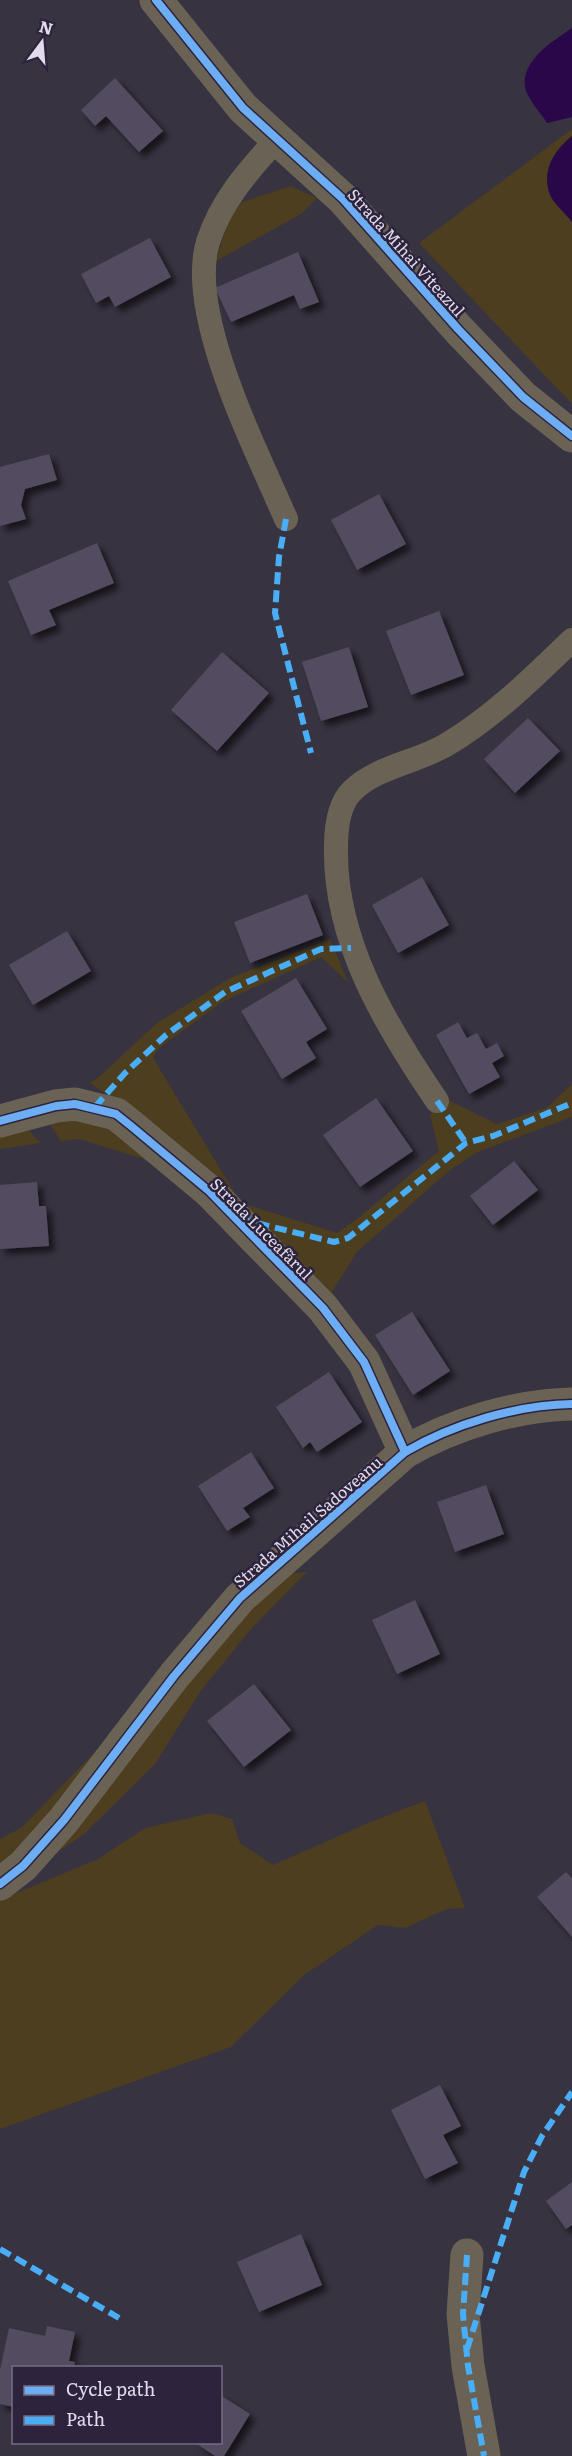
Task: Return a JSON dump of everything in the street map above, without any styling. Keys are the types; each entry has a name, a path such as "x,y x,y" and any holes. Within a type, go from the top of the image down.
{"street":[{"name":"Strada Mihai Viteazul","path":"156,0 243,108 343,199 458,329 524,397 572,436"},
{"name":"Strada Luceafărul","path":"0,1121 56,1106 75,1104 116,1114 131,1126 209,1191 323,1308 364,1362 405,1452"},
{"name":"Strada Mihail Sadoveanu","path":"0,1884 23,1866 64,1820 174,1676 240,1598 405,1452 429,1438 485,1418 572,1404"},
{"path":"467,2255 463,2314 468,2366 484,2456"}],"lane":[{"path":"276,140 237,185 221,212 208,242 203,286 220,357 286,519"},
{"path":"437,1101 376,1001 351,948 340,899 336,858 336,829 341,809 351,791 376,776 446,745 508,699 572,640"}],"shaded area":[{"path":"572,28 572,117 547,123 528,96 525,77 528,68 540,52"},
{"path":"572,129 572,404 419,243"},
{"path":"572,136 572,222 550,195 547,177 555,155"},
{"path":"291,186 317,198 301,214 216,261 233,205"},
{"path":"330,939 348,982 321,957 222,1002 159,1048 153,1058 241,1203 337,1233 439,1151 430,1114 448,1100 497,1124 546,1108 572,1084 572,1117 478,1152 450,1170 357,1252 332,1292 362,1341 150,1124 90,1083 157,1023 230,978"},
{"path":"46,1119 88,1123 120,1134 149,1154 179,1183 144,1159 79,1139 61,1141"},
{"path":"23,1125 41,1143 0,1149 0,1131"},
{"path":"307,1572 251,1629 200,1692 155,1764 83,1835 27,1872 202,1658 284,1574"},
{"path":"126,1720 91,1775 0,1871 0,1839 21,1828"},
{"path":"425,1801 465,1908 447,1909 405,1928 378,1925 304,1975 231,2047 0,2129 0,1900 98,1859 145,1828 211,1813 232,1819 240,1843 273,1865 368,1823"}],"building":[{"path":"115,78 163,131 139,152 106,116 95,126 81,110"},
{"path":"150,238 171,277 115,307 109,296 96,303 81,274"},
{"path":"298,252 319,302 300,309 294,295 231,322 215,288"},
{"path":"49,454 57,480 25,489 21,505 26,519 0,526 0,467"},
{"path":"379,494 406,544 357,570 331,520"},
{"path":"97,543 114,583 49,610 56,625 31,635 8,581"},
{"path":"439,611 464,675 411,695 386,631"},
{"path":"349,647 368,707 321,721 302,662"},
{"path":"222,652 269,693 217,751 171,710"},
{"path":"528,718 560,751 515,793 484,759"},
{"path":"422,877 449,925 398,953 372,905"},
{"path":"307,894 323,935 250,963 234,922"},
{"path":"67,931 91,971 33,1005 9,965"},
{"path":"296,978 327,1029 306,1042 316,1058 282,1079 241,1011"},
{"path":"458,1022 467,1038 477,1033 486,1049 497,1043 504,1056 492,1063 500,1077 469,1094 436,1035"},
{"path":"376,1098 413,1151 360,1187 323,1135"},
{"path":"514,1161 538,1190 493,1225 470,1196"},
{"path":"37,1182 39,1206 46,1206 49,1246 0,1249 0,1185"},
{"path":"412,1312 450,1371 413,1395 375,1335"},
{"path":"329,1372 362,1422 317,1452 310,1442 303,1448 276,1407"},
{"path":"251,1452 274,1488 243,1508 250,1517 227,1531 198,1486"},
{"path":"486,1485 504,1534 455,1552 437,1502"},
{"path":"415,1600 440,1654 397,1674 372,1620"},
{"path":"254,1684 291,1730 244,1767 207,1721"},
{"path":"566,1872 572,1878 572,1937 537,1897"},
{"path":"440,2085 461,2126 443,2135 458,2163 425,2179 391,2110"},
{"path":"572,2182 572,2225 566,2229 546,2201"},
{"path":"301,2234 322,2285 259,2312 237,2262"},
{"path":"47,2326 75,2332 69,2361 75,2362 74,2366 12,2366 12,2407 0,2404 0,2370 9,2328 45,2336"},
{"path":"222,2396 250,2414 224,2456 215,2456 197,2444 222,2444"}],"marked path":[{"path":"286,519 279,557 275,613 311,753"},
{"path":"95,1107 125,1073 166,1035 225,992 321,949 351,948"},
{"path":"437,1101 466,1143"},
{"path":"240,1219 334,1242 348,1238 466,1143 493,1136 572,1103"},
{"path":"467,2349 524,2172 542,2136 572,2092"},
{"path":"0,2249 119,2318"},
{"path":"467,2255 463,2314 468,2366 484,2456"}],"cycle path":[{"path":"156,0 243,108 343,199 458,329 523,397 572,436"},
{"path":"0,1121 56,1106 75,1104 116,1114 131,1126 209,1191 323,1308 364,1362 405,1452"},
{"path":"0,1884 23,1866 64,1820 174,1676 240,1598 405,1452 443,1433 486,1418 529,1408 572,1404"}]}
